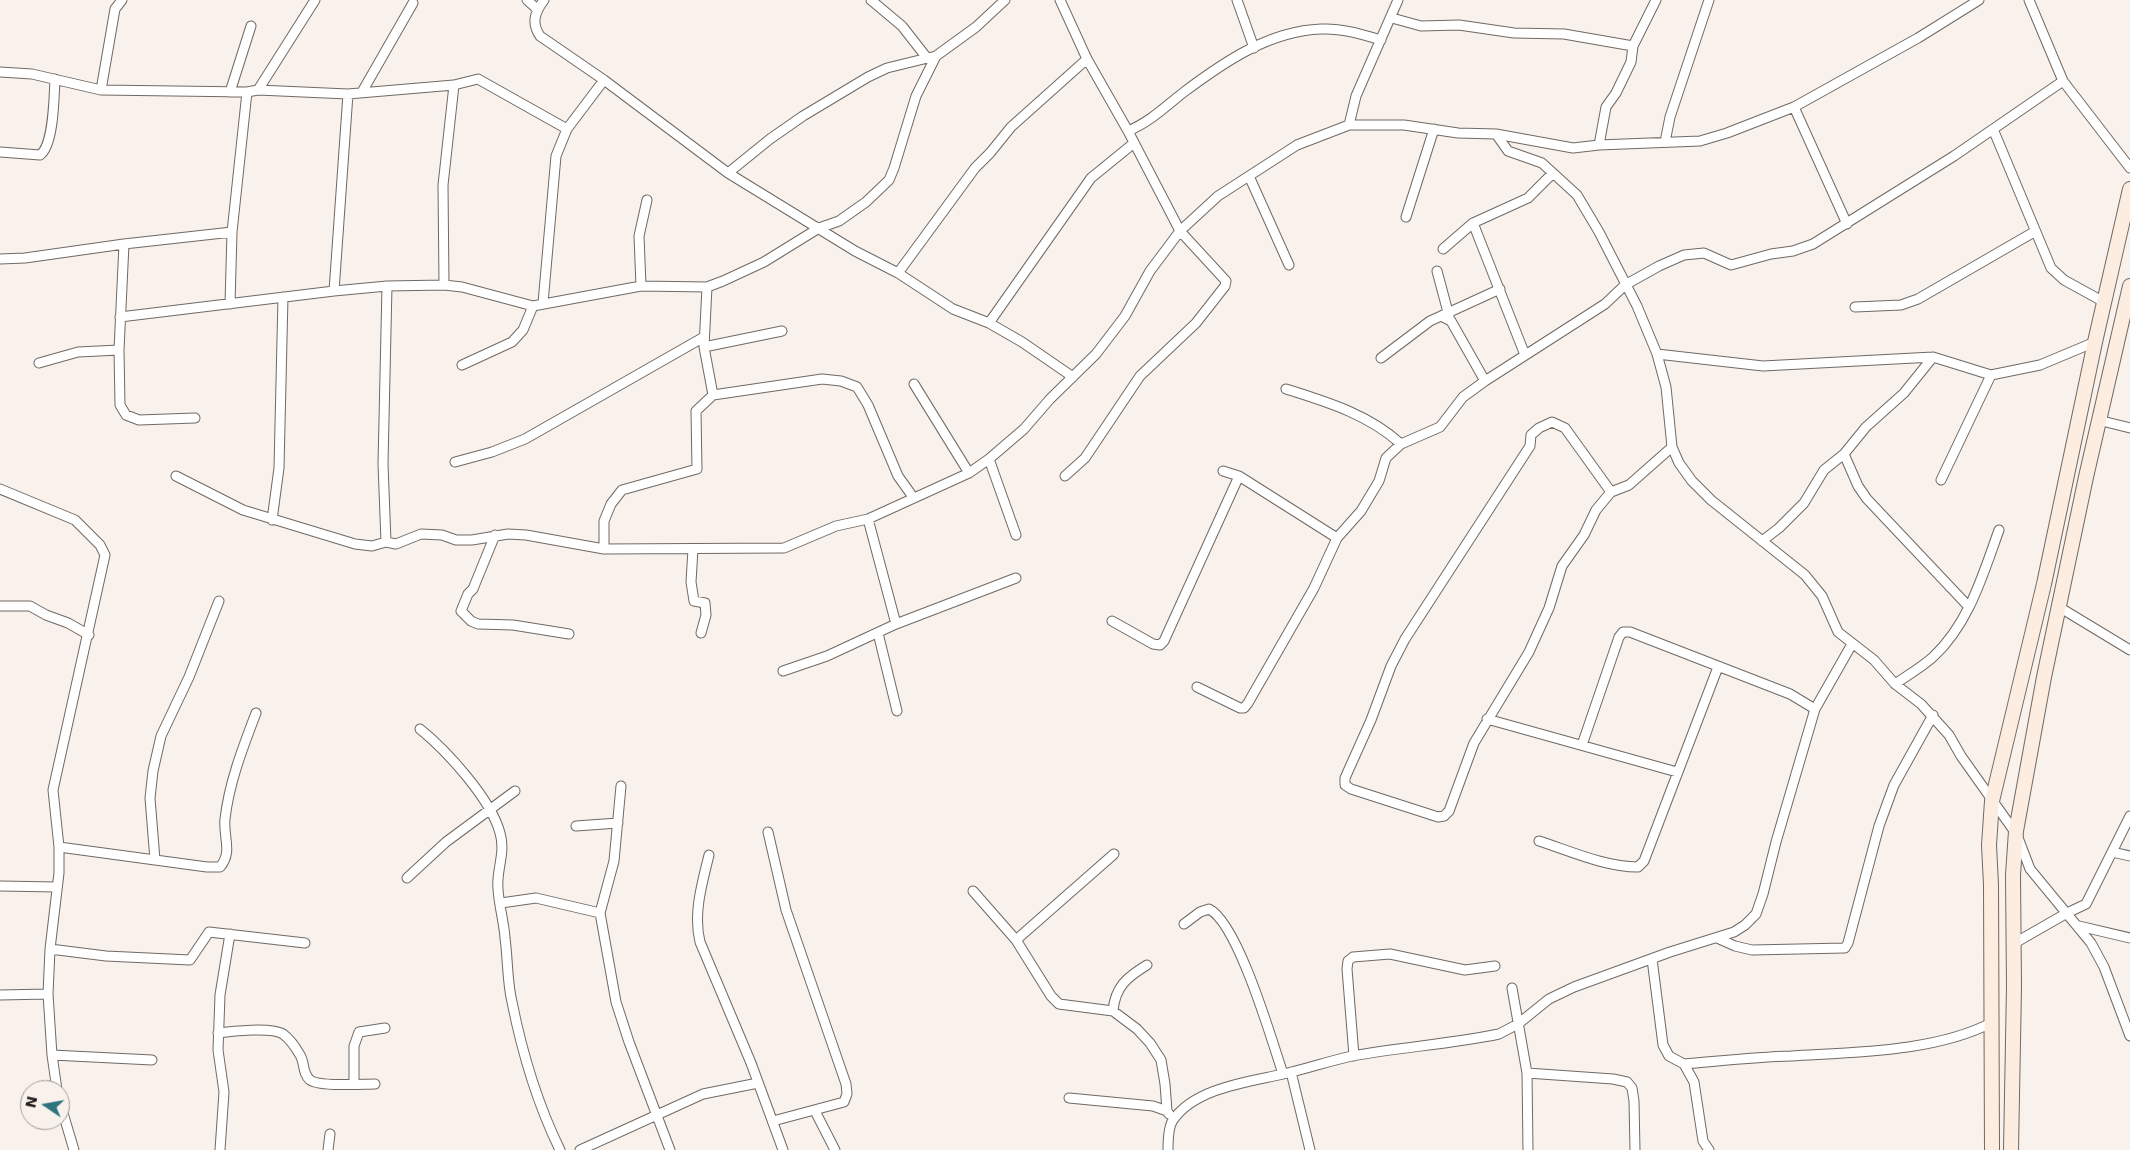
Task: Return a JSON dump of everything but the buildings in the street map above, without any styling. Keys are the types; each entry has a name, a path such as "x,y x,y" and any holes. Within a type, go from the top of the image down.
{"street":[{"path":"101,90 114,4 122,0"},
{"path":"258,90 315,0"},
{"path":"527,0 537,9"},
{"path":"544,0 537,9 534,28 540,36 604,80 728,173 855,251 898,273 953,310 989,323 1022,342 1073,377"},
{"path":"871,0 902,26 932,57"},
{"path":"728,173 770,139 841,93 887,68 932,57 976,27 1005,0"},
{"path":"1060,0 1087,59 1128,131 1180,231 1226,281 1196,323 1140,376 1085,458 1064,476"},
{"path":"1237,0 1254,48"},
{"path":"1348,125 1356,96 1380,40 1392,18 1398,0"},
{"path":"1600,145 1606,107 1616,93 1631,62 1633,46 1656,0"},
{"path":"1665,142 1672,109 1709,0"},
{"path":"176,476 243,510 355,544 372,546 386,542 396,544 421,534 442,535 456,540 472,540 495,535 526,535 604,549 645,547 693,549 719,547 784,548 836,526 868,519 941,487 989,459 1024,429 1096,354 1120,322 1150,271 1180,231 1218,196 1297,145 1348,125 1404,125 1458,133 1496,134 1573,148 1600,145 1700,141 1727,133 1794,107 1918,38 1979,0"},
{"path":"2028,0 2063,81 2130,168"},
{"path":"362,92 413,4"},
{"path":"1392,18 1421,26 1459,25 1514,33 1564,34 1633,46"},
{"path":"230,92 251,26"},
{"path":"1128,131 1148,122 1220,66 1271,38 1321,29 1353,32 1380,40"},
{"path":"120,317 387,286 444,285 462,287 533,306 641,286 707,287 764,262 819,228 839,220 866,202 889,180 916,96 932,57"},
{"path":"898,273 975,168 990,153 1010,127 1087,59"},
{"path":"0,72 32,74 101,90 247,92 258,90 348,94 454,85 478,79 567,129"},
{"path":"0,152 40,155 44,152 50,131 55,79"},
{"path":"543,303 556,156 567,129 604,80"},
{"path":"1196,686 1240,708 1244,708 1285,642 1314,588 1337,538 1361,511 1379,481 1386,458 1401,444 1440,427 1463,397 1484,381 1604,304 1625,285 1658,266 1684,255 1704,253 1731,265 1771,254 1793,251 1813,244 1848,224 2063,81"},
{"path":"444,285 443,185 454,85"},
{"path":"230,304 232,232 247,92"},
{"path":"334,291 348,94"},
{"path":"1794,107 1848,224"},
{"path":"1406,217 1434,128"},
{"path":"1993,129 2028,212 2034,232 2051,268 2064,280 2104,302"},
{"path":"1496,134 1508,151 1542,163 1577,195 1599,232 1637,306 1657,354 1666,387 1672,447 1679,463 1692,481 1711,500 1805,575 1822,596 1838,632 1874,660 1895,684 1933,716 1949,735 1992,802 2017,835 2030,869 2079,926 2104,967 2130,1036"},
{"path":"989,323 1091,178 1134,143"},
{"path":"1443,249 1473,223 1528,198 1553,174"},
{"path":"1249,176 1289,264"},
{"path":"1992,1150 1993,1022 1991,884 1988,845 1992,802 2044,584 2095,342 2130,189"},
{"path":"641,286 639,236 647,200"},
{"path":"1473,223 1525,355"},
{"path":"0,259 25,258 124,244 232,232"},
{"path":"1854,307 1901,305 1918,299 2034,232"},
{"path":"124,244 119,350 120,405 126,415 139,420 195,418"},
{"path":"1437,271 1445,314 1451,321 1484,381"},
{"path":"386,542 383,464 387,286"},
{"path":"2011,1150 2014,944 2013,874 2017,835 2059,607 2098,420 2130,286"},
{"path":"707,287 704,342 713,395"},
{"path":"1381,358 1430,321 1500,289"},
{"path":"272,520 279,468 283,297"},
{"path":"462,365 512,342 523,330 533,306"},
{"path":"455,462 492,452 525,439 704,342 782,331"},
{"path":"1657,354 1763,366 1933,357 1991,375 2040,365 2095,342"},
{"path":"39,363 78,352 119,350"},
{"path":"1762,541 1779,528 1804,503 1824,470 1844,454 1866,427 1904,393 1933,357"},
{"path":"1941,480 1991,375"},
{"path":"604,549 604,521 611,504 622,490 697,469 696,411 713,395 822,379 841,381 857,387 868,405 898,476 913,498"},
{"path":"914,384 969,472"},
{"path":"1286,389 1364,417 1386,430 1401,444"},
{"path":"2098,420 2130,428"},
{"path":"1611,492 1565,428 1552,422 1539,428 1531,435 1530,446 1405,639 1345,778 1346,785 1351,789 1438,817 1444,816 1449,811 1474,743 1532,644 1549,608 1562,566 1584,535 1596,510 1611,492 1629,485 1672,447"},
{"path":"1844,454 1858,486 1867,499 1969,606"},
{"path":"989,459 1016,535"},
{"path":"1223,471 1239,476 1337,538"},
{"path":"1112,621 1153,644 1160,645 1164,641 1239,476"},
{"path":"0,488 75,520 100,545 105,555 89,635 60,752 53,790 59,847 59,873 50,949 48,994 56,1080"},
{"path":"868,519 896,624"},
{"path":"1895,684 1938,652 1949,640 1969,606 2000,530"},
{"path":"495,535 473,589 468,594 462,611 466,617 478,624 513,625 569,634"},
{"path":"693,549 692,582 694,601 705,603 706,615 701,633"},
{"path":"783,671 827,656 896,624 1016,578"},
{"path":"155,860 150,798 153,771 161,736 192,669 218,601"},
{"path":"0,606 30,606 46,615 68,623 89,635"},
{"path":"2059,607 2130,650"},
{"path":"1582,745 1619,637 1623,632 1630,632 1790,694 1815,709"},
{"path":"878,633 897,711"},
{"path":"1172,1121 1188,1105 1236,1084 1354,1056 1499,1034 1518,1024 1549,999 1574,987 1734,932 1745,925 1756,914 1763,894 1776,842 1815,709 1852,644"},
{"path":"1539,841 1593,859 1626,867 1638,867 1644,861 1676,772 1697,726 1718,666"},
{"path":"59,847 207,867 220,867 226,860 228,848 224,822 230,789 256,713"},
{"path":"1717,938 1735,946 1752,950 1845,948 1879,826 1894,785 1933,716"},
{"path":"1487,719 1676,772"},
{"path":"420,730 437,743 462,771 490,809 500,832 503,847 498,888 512,1003 529,1066 549,1128 560,1150"},
{"path":"621,786 614,861 600,914 616,1002 670,1150"},
{"path":"408,878 446,842 515,791"},
{"path":"2014,944 2086,904 2130,816"},
{"path":"576,826 618,823"},
{"path":"768,832 786,910 846,1084 847,1094 844,1102 773,1121"},
{"path":"2112,852 2130,856"},
{"path":"1016,940 1114,854"},
{"path":"709,855 698,903 696,927 700,942 758,1083 783,1150"},
{"path":"0,886 56,887"},
{"path":"972,891 1016,940 1051,996 1059,1004 1113,1011 1137,1028 1150,1043 1161,1060 1167,1111 1172,1121 1168,1150"},
{"path":"501,903 536,898 600,914"},
{"path":"1184,924 1200,912 1209,909 1217,913 1228,929 1287,1073 1310,1150"},
{"path":"2079,926 2130,938"},
{"path":"50,949 106,956 190,960 209,932 305,944"},
{"path":"220,1150 224,1092 219,1064 218,1033 220,995 230,934"},
{"path":"1354,1056 1347,969 1348,962 1353,956 1390,954 1465,970 1495,966"},
{"path":"1652,959 1663,1045 1669,1056 1684,1064 1694,1082 1703,1141 1709,1150"},
{"path":"1113,1011 1115,997 1122,985 1133,974 1147,965"},
{"path":"1512,988 1526,1073 1528,1150"},
{"path":"0,995 48,994"},
{"path":"1684,1064 1760,1057 1884,1050 1964,1036 1993,1022"},
{"path":"354,1083 354,1046 359,1032 385,1028"},
{"path":"218,1033 253,1030 282,1033 299,1052 304,1072 310,1080 320,1083 375,1084"},
{"path":"52,1055 152,1060"},
{"path":"1526,1073 1612,1079 1627,1082 1632,1088 1634,1101 1635,1150"},
{"path":"580,1150 656,1114 704,1094 758,1083"},
{"path":"1070,1098 1153,1106 1167,1111"},
{"path":"815,1111 835,1150"},
{"path":"68,1130 74,1150"},
{"path":"328,1150 330,1134"}]}
